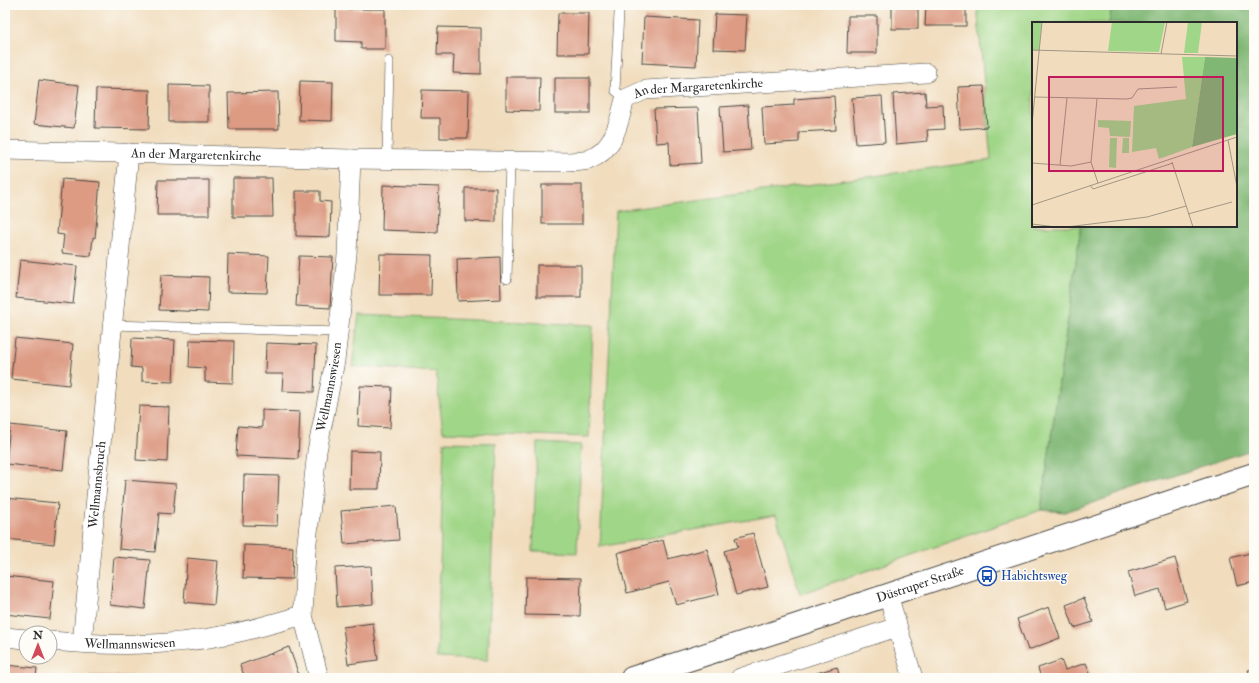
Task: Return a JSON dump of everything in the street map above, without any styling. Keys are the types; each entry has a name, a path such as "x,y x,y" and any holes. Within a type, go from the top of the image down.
{"street":[{"name":"An der Margaretenkirche","path":"5,150 129,152 351,159 569,162 587,160 603,152 613,140 625,99 645,90 926,73"},
{"name":"Wellmannsbruch","path":"82,643 129,152"},
{"name":"Wellmannswiesen","path":"319,678 303,615 306,551 318,451 335,361 347,256 351,159"},
{"name":"Düstruper Straße","path":"632,678 1254,474"},
{"path":"888,595 913,678"},
{"name":"Wellmannswiesen","path":"58,642 119,645 158,644 226,635 303,615"},
{"path":"740,678 897,627"},
{"path":"5,637 18,638"}],"lane":[{"path":"619,13 615,90 625,99"},
{"path":"387,159 389,60"},
{"path":"507,279 510,161"},
{"path":"112,325 338,332"}],"green space":[{"path":"977,5 1112,5 1109,22 1032,22 1032,227 1081,227 1041,510 800,594 776,515 600,547 616,211 991,160"},
{"path":"1112,5 1254,5 1254,449 1065,512 1041,510 1081,227 1237,227 1237,22 1109,22"},
{"path":"359,315 593,325 589,437 443,432 436,372 352,366"},
{"path":"444,442 496,443 488,660 437,658"},
{"path":"537,443 581,445 577,553 533,551"}],"building":[{"path":"892,5 918,5 918,29 892,29"},
{"path":"926,5 966,5 966,26 925,26"},
{"path":"336,9 385,9 385,49 361,49 361,42 336,41"},
{"path":"558,13 589,13 588,54 557,54"},
{"path":"715,14 747,15 745,50 713,49"},
{"path":"848,16 877,16 877,53 847,53"},
{"path":"644,17 698,20 696,66 642,63"},
{"path":"438,27 481,28 481,74 453,73 454,55 437,55"},
{"path":"506,77 540,77 539,111 506,110"},
{"path":"555,78 590,78 590,113 555,113"},
{"path":"39,80 79,85 74,128 34,124"},
{"path":"300,81 333,82 332,121 299,120"},
{"path":"169,85 209,86 209,122 169,122"},
{"path":"984,86 987,127 960,129 958,87"},
{"path":"96,89 150,90 149,129 95,128"},
{"path":"422,90 469,91 468,138 440,138 440,118 421,118"},
{"path":"278,92 279,129 229,129 228,93"},
{"path":"925,92 926,106 943,105 944,129 927,130 928,141 896,144 893,94"},
{"path":"834,96 836,130 799,132 799,142 764,144 762,107 794,105 794,99"},
{"path":"882,96 885,142 856,144 852,98"},
{"path":"748,105 751,150 723,152 720,107"},
{"path":"698,108 701,163 670,165 669,142 656,143 654,109"},
{"path":"233,178 272,178 273,217 233,217"},
{"path":"62,179 100,182 95,238 93,237 91,256 62,253 64,235 57,234"},
{"path":"158,180 209,180 209,215 157,215"},
{"path":"383,185 439,187 437,232 382,230"},
{"path":"542,185 582,185 582,224 542,224"},
{"path":"465,188 496,188 496,222 465,221"},
{"path":"296,191 320,191 320,201 331,202 330,237 296,236"},
{"path":"228,254 269,256 267,293 227,292"},
{"path":"380,254 432,255 431,295 379,295"},
{"path":"299,256 333,257 330,308 296,306"},
{"path":"500,257 501,299 458,301 457,259"},
{"path":"20,260 77,266 73,304 16,298"},
{"path":"537,265 581,265 581,297 537,297"},
{"path":"161,275 209,277 208,312 159,310"},
{"path":"15,338 73,344 69,385 11,379"},
{"path":"132,338 175,340 173,382 142,381 142,368 131,367"},
{"path":"190,340 234,341 233,383 205,382 205,368 189,367"},
{"path":"266,343 316,345 314,392 282,391 283,374 265,374"},
{"path":"360,386 392,387 390,428 358,426"},
{"path":"139,406 169,407 167,462 136,460"},
{"path":"262,410 300,412 298,459 236,456 238,426 262,428"},
{"path":"10,425 67,431 63,470 6,464"},
{"path":"350,451 380,452 379,489 349,489"},
{"path":"244,475 279,476 277,526 243,525"},
{"path":"125,480 176,484 173,514 159,513 155,552 119,549"},
{"path":"5,498 58,503 54,544 5,539"},
{"path":"396,506 399,540 344,544 341,511"},
{"path":"753,533 768,587 736,595 724,551 738,547 735,538"},
{"path":"663,540 668,559 707,549 719,594 676,605 669,582 627,593 617,553"},
{"path":"244,545 293,547 292,579 243,578"},
{"path":"1254,552 1254,582 1237,586 1230,558"},
{"path":"114,557 150,560 145,609 110,605"},
{"path":"187,558 218,561 214,605 184,602"},
{"path":"1175,558 1187,601 1165,608 1160,589 1135,596 1128,572"},
{"path":"371,566 373,604 337,607 335,568"},
{"path":"5,576 54,581 50,619 5,614"},
{"path":"526,577 581,578 580,616 525,615"},
{"path":"1084,598 1093,622 1074,628 1066,605"},
{"path":"1049,607 1060,638 1028,650 1017,619"},
{"path":"373,623 378,660 348,664 343,627"},
{"path":"289,647 300,678 245,678 240,665"},
{"path":"1061,660 1065,670 1086,663 1092,678 1041,678 1038,668"},
{"path":"5,665 37,668 36,678 5,678"},
{"path":"837,667 840,678 800,678"},
{"path":"1254,669 1254,678 1251,678 1248,670"},
{"path":"217,674 217,678 185,678 185,677"},
{"path":"90,675 130,676 130,678 90,678"}],"place":[{"name":"Habichtsweg","path":"987,576"}]}
